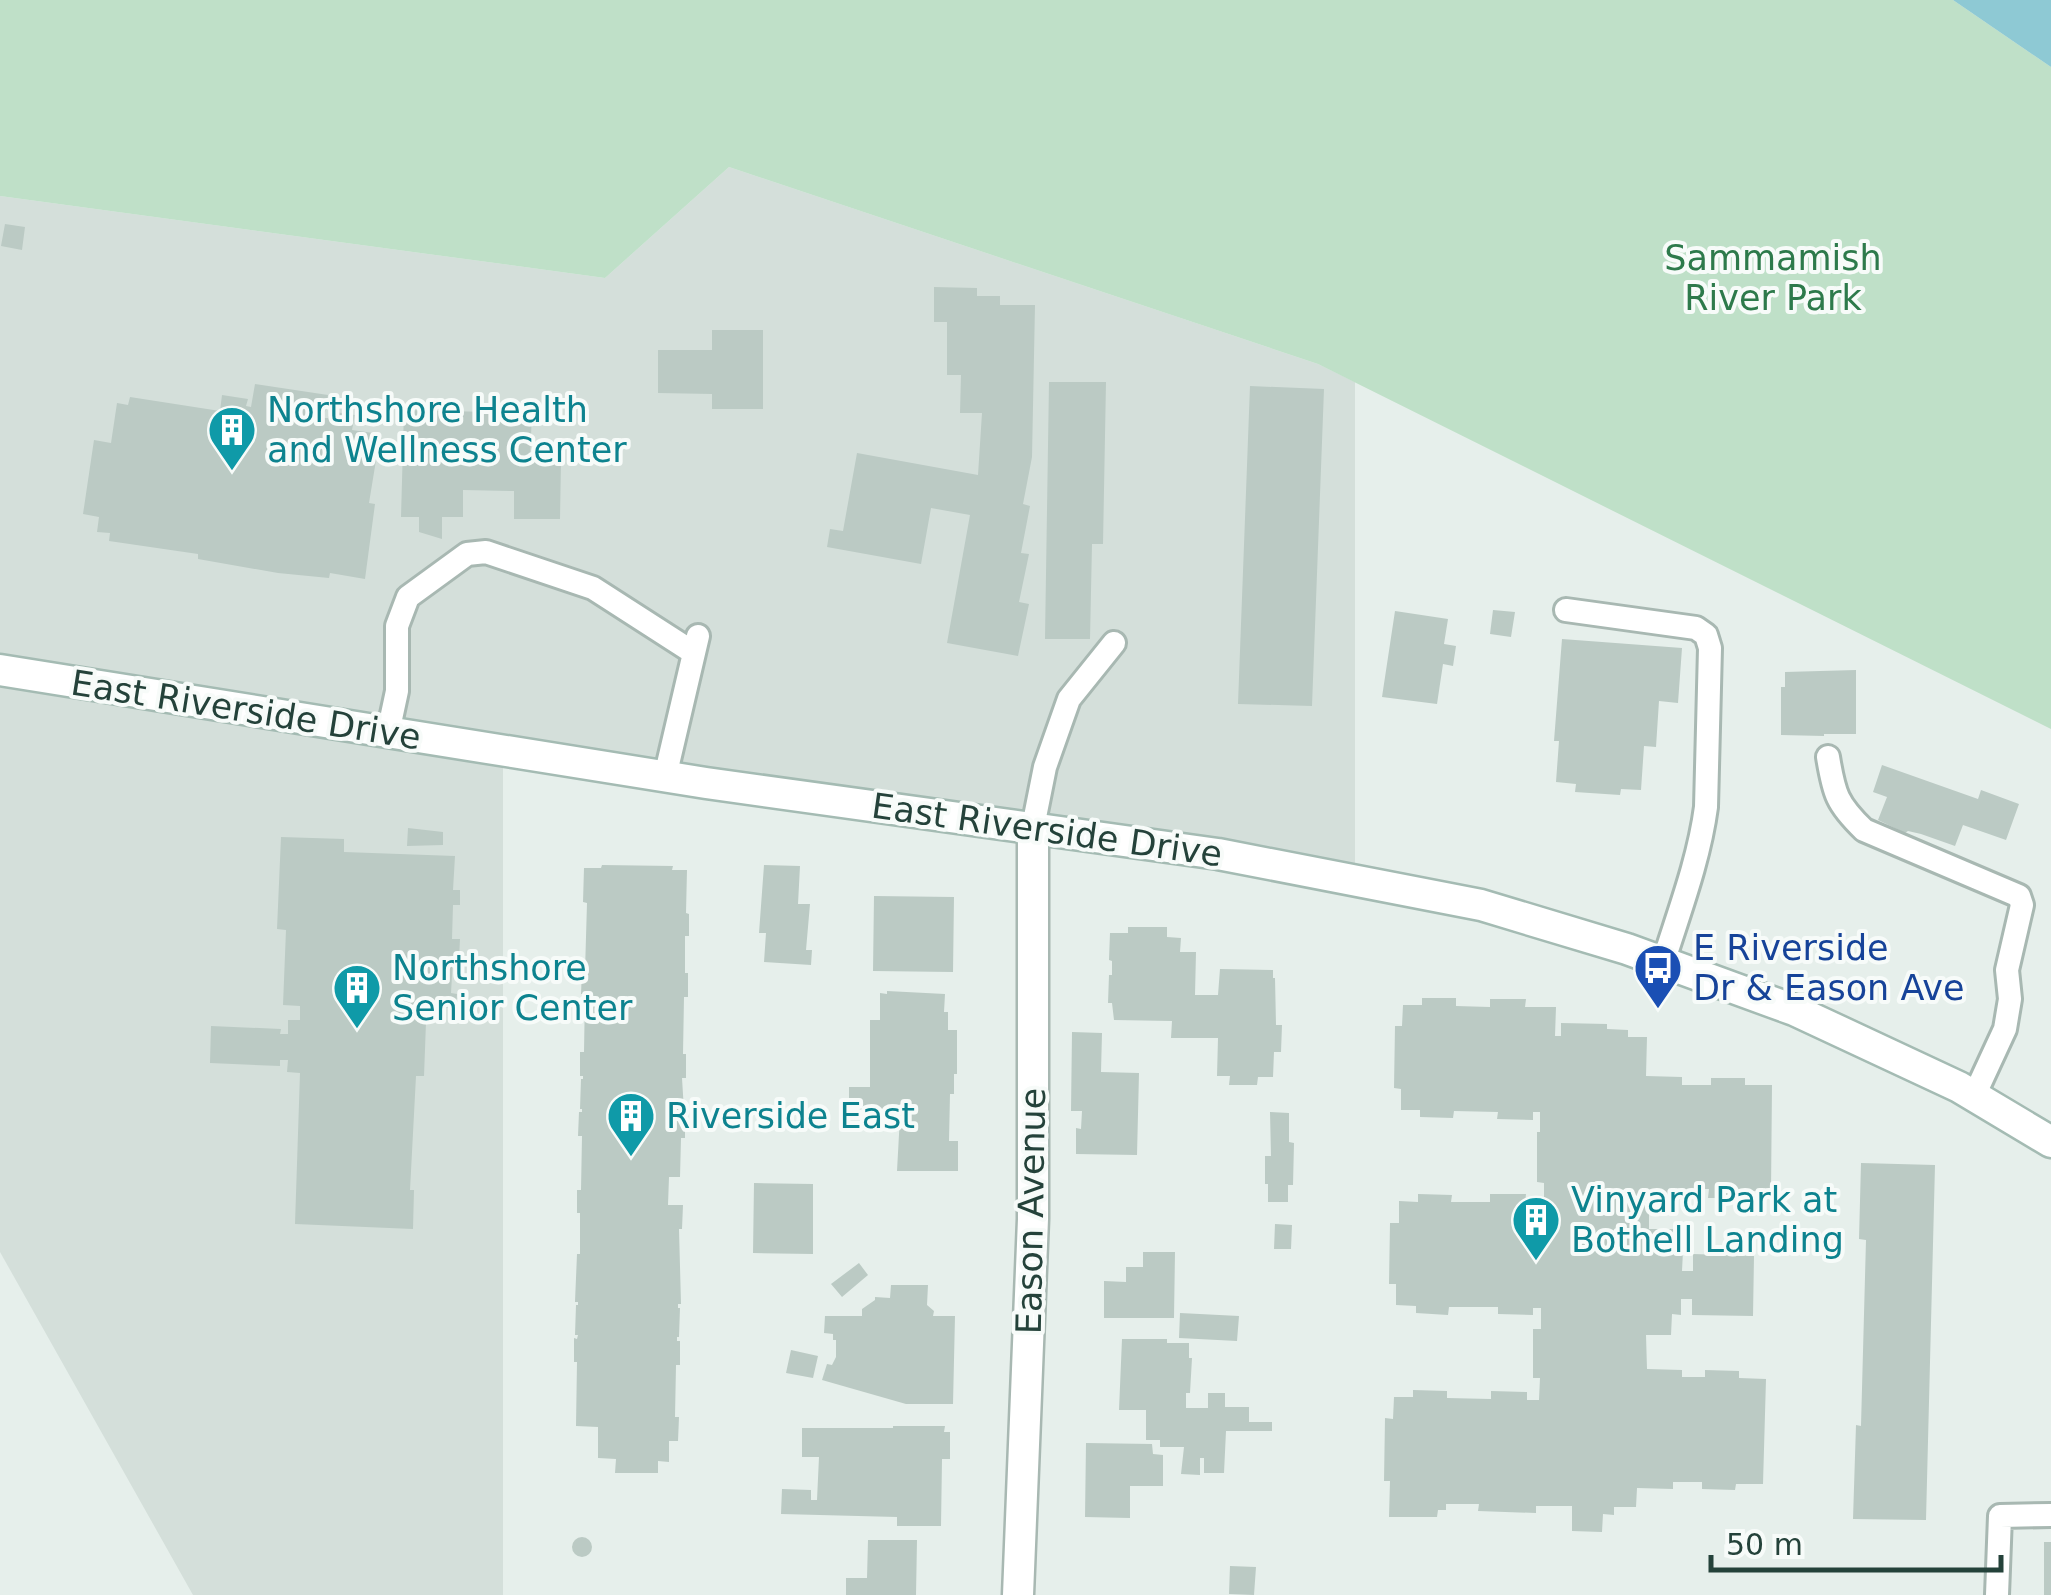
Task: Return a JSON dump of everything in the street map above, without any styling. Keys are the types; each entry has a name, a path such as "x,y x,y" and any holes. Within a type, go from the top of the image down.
{"main road":[{"name":"East Riverside Drive","path":"0,670 665,777 1218,854 1481,905 1627,949 1794,1010 1974,1096 2051,1142"},
{"name":"Eason Avenue","path":"1018,1595 1033,1219 1033,827"}],"lane":[{"path":"388,733 397,691 397,626 408,597 467,554 486,552 593,588 696,644 665,777"},
{"path":"1566,610 1696,628 1706,636 1710,648 1706,807 1689,882 1663,963"},
{"path":"1033,827 1044,767 1070,699 1114,643"},
{"path":"1828,758 1834,792 1847,814 1864,830 2019,896 2022,904 2007,970 2010,999 2006,1029 1974,1096"},
{"path":"1997,1595 2000,1516 2051,1515"}],"shaded area":[{"path":"729,167 1318,364 1355,382 1355,889 503,752 503,1595 193,1595 0,1252 0,196 605,278"}],"green space":[{"name":"Sammamish River Park","path":"0,0 1953,0 2051,67 2051,729 1318,364 729,167 605,278 0,196"}],"water":[{"path":"1953,0 2051,0 2051,67"}],"building":[{"path":"5,224 25,227 22,250 1,246"},
{"path":"934,287 977,288 977,296 1000,296 1000,305 1035,305 1032,457 1023,504 1030,506 1021,553 1029,554 1019,602 1029,604 1018,656 947,643 970,515 931,508 921,564 827,547 830,529 843,531 857,453 978,475 982,413 960,413 961,375 947,375 947,322 934,322"},
{"path":"712,330 763,330 763,409 712,409 712,394 658,393 658,350 712,350"},
{"path":"1049,382 1106,382 1103,544 1092,544 1090,639 1045,639"},
{"name":"Northshore Health and Wellness Center","path":"255,384 328,395 324,418 328,418 329,411 355,415 352,430 373,433 372,441 379,442 369,503 375,504 365,579 330,573 329,578 278,573 198,559 198,554 109,541 110,533 97,532 99,517 83,514 94,440 111,443 117,403 128,405 130,397 220,411 222,395 248,399 246,406 251,407"},
{"path":"1250,386 1324,389 1312,706 1238,704"},
{"path":"404,410 532,413 530,459 561,460 560,519 514,519 514,491 463,490 463,517 442,517 442,539 419,532 419,517 401,517"},
{"path":"1493,610 1515,612 1511,637 1490,634"},
{"path":"1395,611 1448,619 1444,644 1456,646 1453,666 1443,664 1437,704 1382,697"},
{"path":"1562,639 1682,648 1678,703 1659,701 1656,747 1644,746 1641,790 1621,789 1620,795 1575,792 1576,784 1556,782 1559,741 1554,741"},
{"path":"1856,670 1856,734 1781,735 1781,687 1785,687 1785,672"},
{"path":"1882,765 1978,799 1981,790 2019,804 2006,840 1963,825 1955,846 1921,834 1905,833 1878,820 1887,797 1873,792"},
{"path":"408,828 443,832 443,845 407,846"},
{"name":"Northshore Senior Center","path":"281,837 344,839 344,852 455,856 453,890 460,890 460,905 453,905 452,939 460,939 459,959 453,958 451,993 457,994 456,1008 417,1007 417,1022 426,1022 424,1076 416,1076 410,1190 414,1190 413,1229 295,1224 300,1073 287,1072 288,1060 280,1060 280,1066 210,1063 211,1026 281,1029 280,1034 288,1034 288,1020 300,1020 300,1006 283,1005 286,930 277,929"},
{"path":"764,865 800,866 798,904 810,904 806,950 812,950 811,965 764,962 766,933 759,933"},
{"name":"Riverside East","path":"673,866 672,870 687,870 688,997 684,997 686,1078 682,1078 685,1138 681,1138 680,1177 669,1177 668,1205 683,1205 679,1229 680,1365 676,1365 678,1441 669,1441 669,1462 658,1461 658,1473 615,1473 616,1459 598,1458 598,1427 576,1426 574,1338 578,1335 575,1302 580,1254 577,1190 581,1190 582,1136 578,1136 582,1112 580,1052 584,1052 585,994 581,994 587,903 583,902 584,868"},
{"path":"874,896 954,897 953,972 873,971"},
{"path":"1128,927 1167,927 1167,937 1181,938 1180,952 1196,952 1195,995 1218,995 1220,969 1273,970 1276,1025 1282,1025 1281,1052 1274,1052 1273,1077 1258,1077 1257,1085 1229,1085 1230,1076 1217,1076 1218,1038 1171,1038 1172,1021 1114,1020 1112,1003 1108,1003 1112,975 1110,933 1128,933"},
{"path":"880,993 945,994 948,1030 957,1030 957,1074 954,1094 950,1094 949,1141 958,1141 958,1171 897,1171 900,1116 849,1115 849,1087 870,1087 870,1020 880,1020"},
{"name":"Vinyard Park at Bothell Landing","path":"1422,998 1456,998 1456,1006 1490,1007 1490,999 1526,999 1525,1007 1556,1007 1555,1036 1561,1036 1561,1023 1607,1024 1607,1029 1628,1030 1628,1037 1647,1037 1646,1076 1682,1077 1682,1085 1711,1085 1711,1078 1745,1078 1745,1085 1772,1085 1771,1191 1743,1191 1742,1198 1708,1198 1709,1189 1687,1189 1687,1197 1649,1196 1649,1229 1674,1229 1673,1251 1683,1251 1682,1271 1693,1271 1693,1254 1754,1256 1753,1316 1692,1315 1692,1299 1681,1299 1681,1315 1672,1314 1671,1335 1646,1335 1647,1369 1682,1370 1682,1377 1705,1377 1705,1370 1739,1371 1739,1378 1766,1379 1763,1484 1736,1484 1735,1490 1702,1489 1702,1482 1673,1482 1673,1489 1637,1488 1636,1507 1614,1507 1614,1515 1603,1514 1602,1532 1572,1531 1572,1506 1536,1506 1536,1513 1478,1511 1479,1504 1446,1504 1446,1510 1438,1510 1437,1517 1389,1517 1390,1481 1384,1481 1385,1418 1393,1419 1394,1397 1413,1397 1413,1390 1447,1391 1447,1398 1491,1399 1491,1391 1527,1392 1527,1400 1539,1400 1540,1378 1533,1378 1533,1329 1541,1329 1541,1308 1533,1308 1533,1315 1498,1314 1498,1307 1449,1307 1448,1315 1416,1313 1416,1306 1396,1305 1396,1284 1389,1284 1390,1223 1399,1223 1399,1201 1418,1202 1418,1194 1452,1195 1451,1202 1490,1202 1490,1194 1526,1194 1525,1203 1544,1203 1544,1183 1537,1182 1540,1112 1533,1112 1533,1120 1497,1119 1498,1112 1454,1111 1453,1118 1420,1117 1420,1110 1401,1110 1401,1089 1394,1088 1395,1026 1402,1026 1403,1005 1422,1005"},
{"path":"1072,1032 1102,1033 1101,1072 1139,1073 1137,1155 1076,1154 1076,1128 1081,1129 1082,1111 1071,1111"},
{"path":"1270,1112 1289,1113 1289,1142 1294,1143 1293,1185 1288,1185 1288,1202 1268,1202 1265,1156 1271,1156"},
{"path":"1861,1163 1935,1165 1926,1520 1853,1519 1856,1425 1861,1426 1866,1240 1859,1239"},
{"path":"754,1183 813,1184 813,1254 753,1253"},
{"path":"1275,1224 1292,1225 1291,1249 1274,1249"},
{"path":"1143,1252 1175,1252 1174,1318 1104,1318 1104,1281 1126,1282 1126,1267 1143,1267"},
{"path":"859,1263 868,1275 842,1297 831,1284"},
{"path":"891,1285 928,1285 927,1305 934,1311 933,1316 955,1316 953,1404 906,1404 822,1380 827,1364 832,1365 836,1357 833,1334 824,1333 825,1316 862,1316 862,1309 875,1297 890,1298"},
{"path":"1180,1313 1239,1316 1237,1341 1179,1338"},
{"path":"1122,1339 1189,1343 1192,1358 1186,1408 1208,1408 1208,1393 1225,1393 1225,1407 1249,1407 1249,1422 1272,1422 1272,1431 1226,1431 1224,1473 1204,1473 1204,1458 1200,1458 1200,1475 1181,1474 1184,1447 1160,1447 1160,1440 1146,1440 1146,1410 1119,1410"},
{"path":"791,1350 818,1356 813,1378 786,1373"},
{"path":"945,1426 944,1432 950,1432 950,1459 942,1459 941,1526 897,1526 897,1517 781,1514 782,1489 811,1490 811,1500 817,1500 819,1457 802,1457 802,1428"},
{"path":"1086,1443 1152,1444 1153,1454 1163,1455 1163,1486 1130,1486 1130,1518 1085,1517"},
{"path":"578,1537 586,1537 592,1547 586,1557 578,1557 572,1551 572,1543"},
{"path":"868,1540 917,1540 916,1595 846,1595 846,1578 867,1578"},
{"path":"2044,1542 2051,1542 2051,1595 2044,1595"},
{"path":"1230,1566 1256,1567 1254,1595 1229,1594"}],"place":[{"name":"Northshore Health and Wellness Center","path":"232,472"},
{"name":"E Riverside Dr & Eason Ave","path":"1658,1010"},
{"name":"Northshore Senior Center","path":"357,1030"},
{"name":"Riverside East","path":"631,1158"},
{"name":"Vinyard Park at Bothell Landing","path":"1536,1262"}]}
